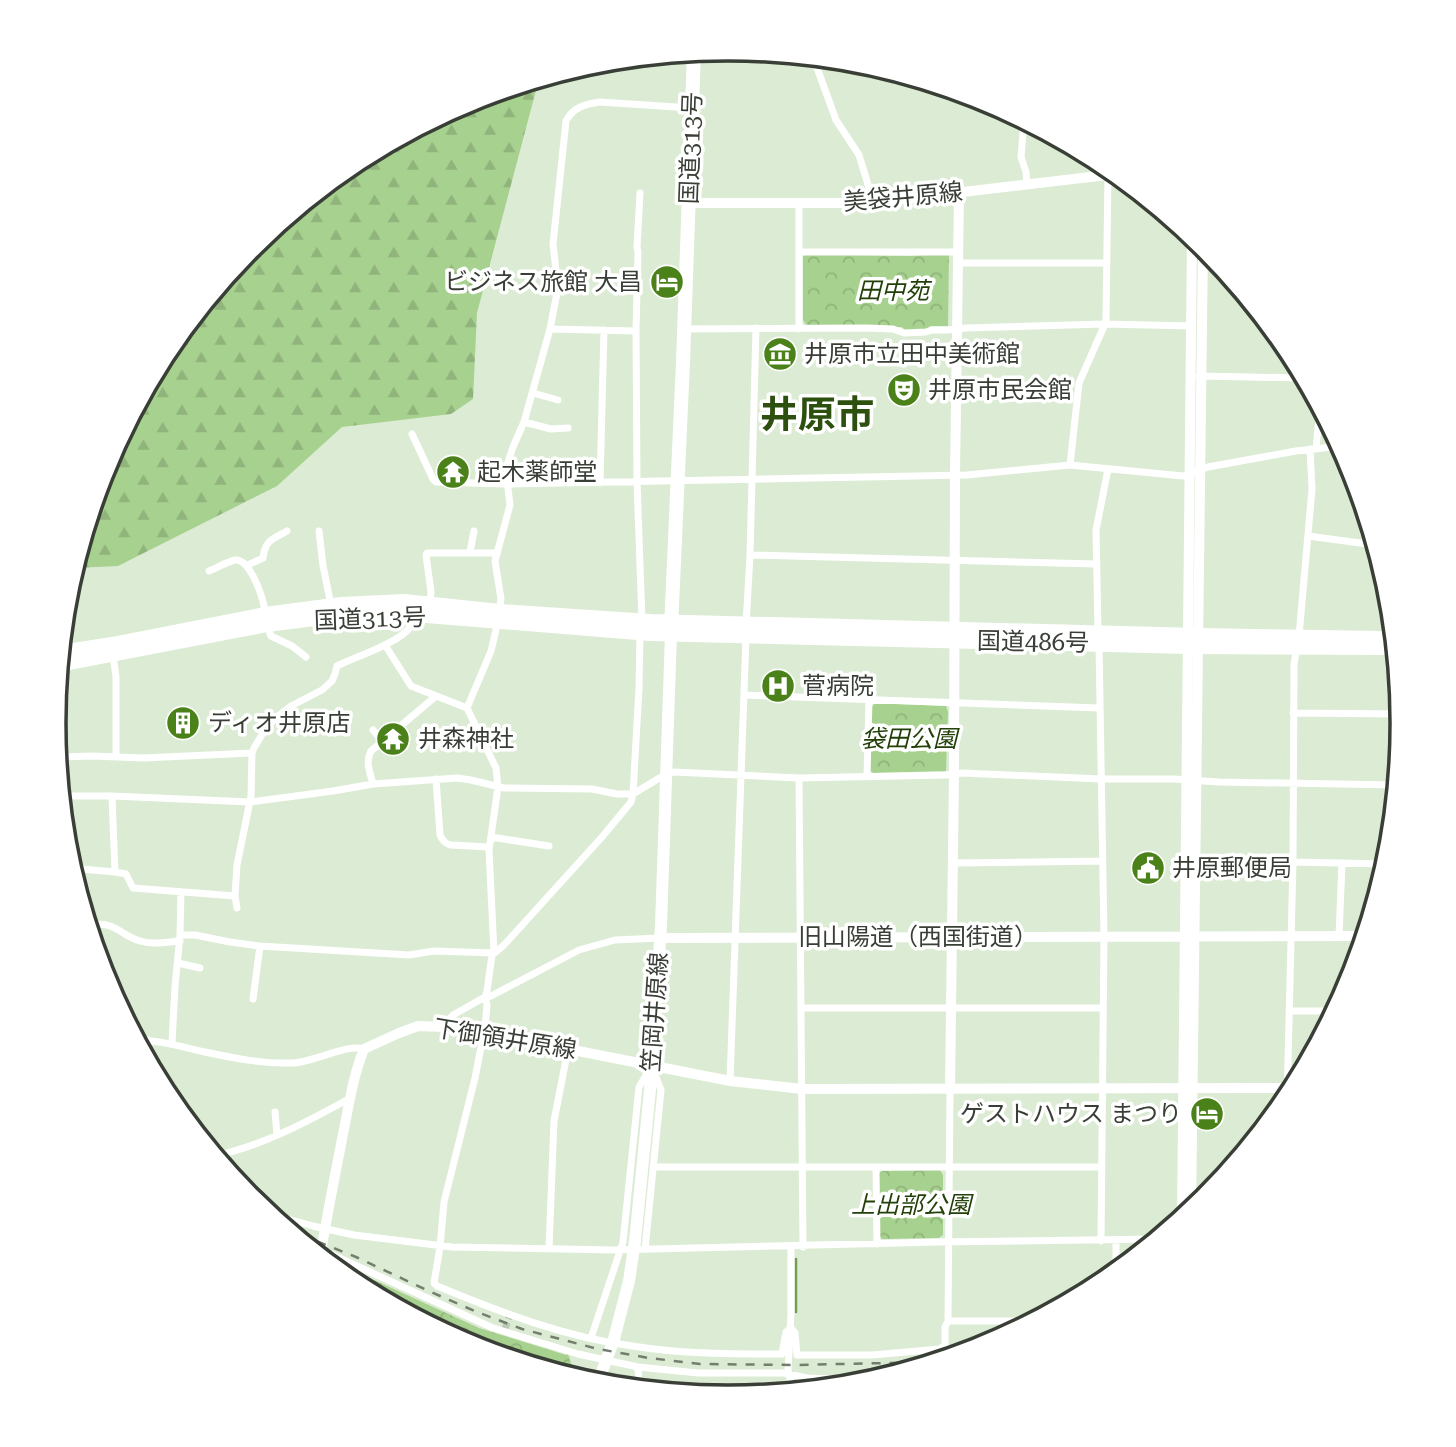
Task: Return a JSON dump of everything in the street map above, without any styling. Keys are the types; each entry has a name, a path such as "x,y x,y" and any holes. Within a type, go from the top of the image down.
{"highway":[{"name":"国道313号","path":"266,620 381,614 499,616 671,627 694,63"},
{"name":"国道313号","path":"69,662 113,649 331,606 381,601 430,603 499,616"},
{"name":"国道486号","path":"671,627 1386,646"},
{"name":"国道313号","path":"70,652 113,649"}],"main road":[{"name":"笠岡井原線","path":"601,1373 622,1311 633,1256 640,1245 660,937 671,627"}],"street":[{"path":"817,67 836,120 859,155 869,188 869,203"},
{"path":"467,708 491,651 499,616 501,599 495,561 510,505 508,462 533,393 558,288 553,244 566,121 569,114 587,104 692,108"},
{"path":"1023,131 1021,157 1027,184"},
{"name":"美袋井原線","path":"689,203 869,203 1099,175"},
{"path":"1070,465 1079,383 1105,324 1111,184"},
{"path":"97,924 110,925 135,939 152,943 195,935 260,946 409,955 434,951 494,953 631,802 641,626 636,331 640,193"},
{"path":"790,1328 795,1333 797,1355 872,1355 940,1349 944,1345 948,1321 955,703 954,560 960,194"},
{"path":"799,203 799,329"},
{"path":"1192,251 1192,326 1197,376"},
{"path":"799,252 1106,263"},
{"path":"1183,1204 1188,1089 1197,376 1202,262"},
{"path":"684,328 893,329 905,333 1105,324 1192,326"},
{"path":"730,1081 756,328"},
{"path":"550,329 636,331"},
{"path":"600,483 604,330"},
{"path":"1197,376 1293,378"},
{"path":"533,393 558,400"},
{"path":"524,422 551,429 568,428"},
{"path":"1291,1073 1294,664 1318,422"},
{"path":"412,434 436,482 508,484 955,475 1070,465 1179,475 1208,467 1329,447"},
{"path":"1101,1241 1104,936 1097,523 1108,469"},
{"path":"248,567 263,558 264,549 270,541 287,531"},
{"path":"319,531 331,606"},
{"path":"470,552 474,531"},
{"path":"1308,536 1365,544"},
{"path":"430,603 427,553 496,553"},
{"path":"750,555 1097,564"},
{"path":"209,571 236,560 242,561 248,567 262,598 271,636 292,646 306,657"},
{"path":"237,908 237,865 250,802 252,752 266,728 291,706 322,690 332,681 337,666 400,636 410,628 414,615"},
{"path":"385,645 411,686 467,708 496,768 498,787 489,847 494,953 485,997 487,1009 484,1034 444,1202 435,1284 538,1325 630,1346 696,1353 782,1354 786,1332 790,1328"},
{"path":"113,649 116,677 116,757"},
{"path":"373,784 368,763 371,751 436,695"},
{"path":"744,695 1099,708"},
{"path":"867,777 869,700"},
{"path":"1293,713 1390,714"},
{"path":"373,730 382,741"},
{"path":"67,757 156,758 252,752"},
{"path":"70,796 250,802 373,784 436,779 471,780 498,787 592,789 633,794 674,772 799,778 954,774 1387,785"},
{"path":"799,778 803,1247"},
{"path":"436,779 440,835 443,840 452,845 489,847"},
{"path":"112,796 115,872"},
{"path":"491,837 550,846"},
{"path":"953,863 1102,862"},
{"path":"1293,862 1375,864"},
{"path":"1339,936 1342,863"},
{"path":"82,869 126,873 132,888 236,896"},
{"path":"172,1044 181,892"},
{"name":"旧山陽道（西国街道）","path":"443,1027 453,1015 485,997 579,950 615,940 660,937 1355,936"},
{"path":"253,999 260,946"},
{"path":"177,963 200,968"},
{"path":"801,1008 1102,1008"},
{"path":"1290,1011 1324,1011"},
{"name":"下御領井原線","path":"364,1049 418,1026 443,1027 730,1081 802,1089 1281,1088"},
{"path":"148,1041 227,1056 291,1063 305,1062 352,1048 364,1049 350,1100 321,1246"},
{"path":"549,1248 554,1121 568,1049"},
{"path":"640,1245 653,1167 661,1090 652,1065"},
{"path":"591,1338 621,1250 639,1087 652,1065"},
{"path":"1188,1089 1191,1197"},
{"path":"225,1154 277,1136 350,1100"},
{"path":"275,1112 277,1136"},
{"path":"653,1167 1101,1167"},
{"path":"876,1167 877,1244"},
{"path":"289,1219 378,1239 440,1247 621,1250 640,1245 803,1247 1143,1239"},
{"path":"1116,1240 1116,1260"},
{"path":"791,1247 788,1365 791,1382"},
{"path":"334,1256 470,1318 578,1354 638,1367 698,1373 789,1374 823,1379"},
{"path":"948,1321 1012,1321"},
{"path":"638,1367 638,1379"}],"green space":[{"path":"536,90 477,313 473,399 451,414 342,427 277,486 118,566 84,568 116,470 154,392 203,320 230,287 291,226 360,173 435,130 515,96"},
{"name":"田中苑","path":"949,254 948,326 905,330 902,327 878,325 807,326 803,320 803,256"},
{"name":"袋田公園","path":"875,703 946,706 946,771 870,771 871,708"},
{"name":"上出部公園","path":"940,1170 943,1175 943,1235 939,1238 882,1239 879,1236 879,1174 882,1171"},
{"path":"351,1268 479,1328 568,1354 572,1366 515,1351 475,1335 397,1297"}],"waterway":[{"path":"796,1259 796,1312"}],"tunnel":[{"path":"505,1329 509,1317"}],"railway":[{"path":"314,1240 477,1312 522,1329 598,1349 700,1364 900,1363"}],"place":[{"name":"ビジネス旅館 大昌","path":"667,282"},
{"name":"井原市立田中美術館","path":"780,354"},
{"name":"井原市民会館","path":"904,390"},
{"name":"起木薬師堂","path":"453,472"},
{"name":"菅病院","path":"778,686"},
{"name":"ディオ井原店","path":"183,723"},
{"name":"井森神社","path":"393,739"},
{"name":"井原郵便局","path":"1148,868"},
{"name":"ゲストハウス まつり","path":"1207,1114"}],"district":[{"name":"井原市","path":"817,415"}]}
